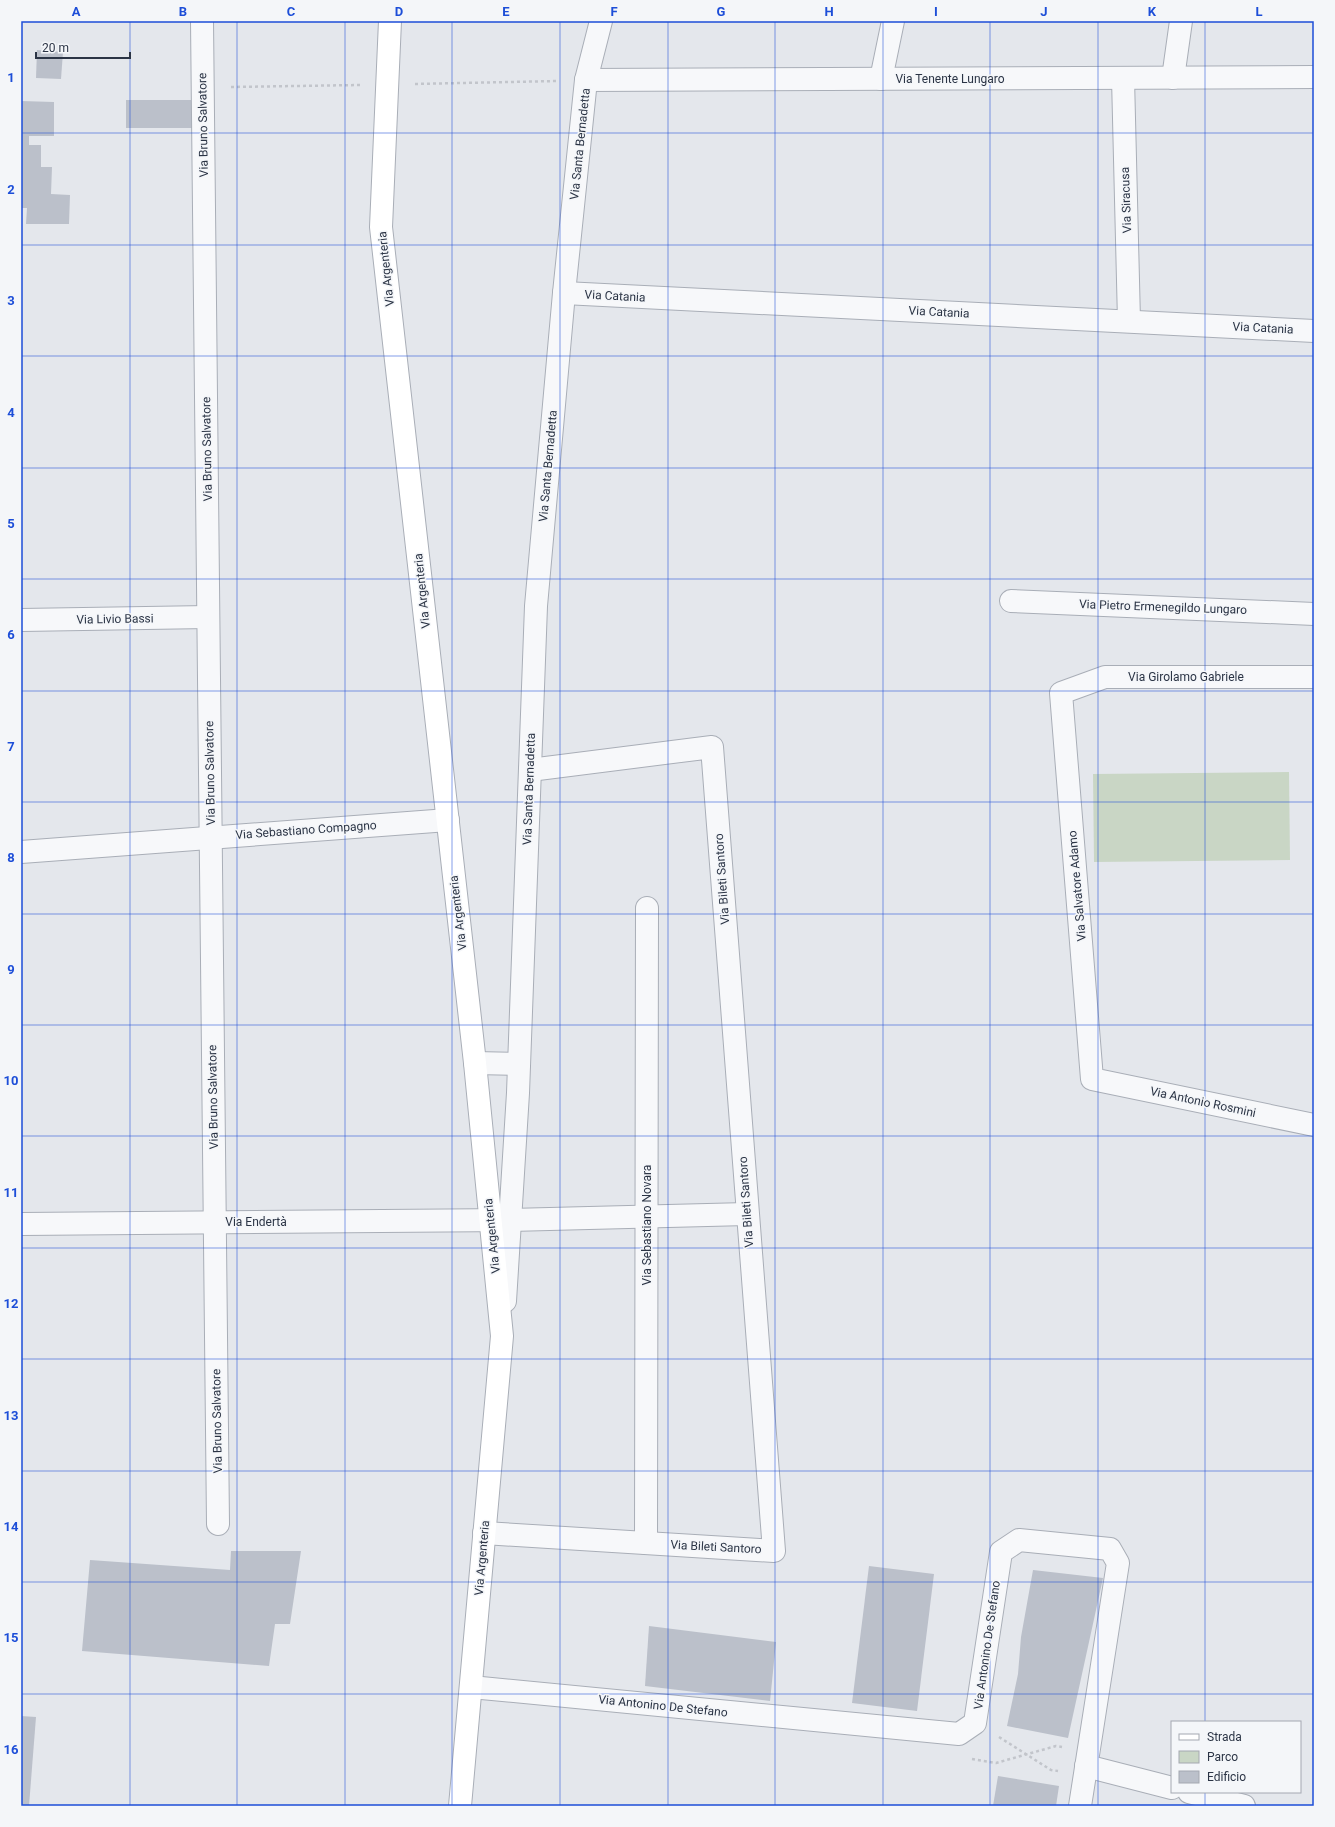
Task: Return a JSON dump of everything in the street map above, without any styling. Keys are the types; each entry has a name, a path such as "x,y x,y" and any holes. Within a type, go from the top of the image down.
{"main road":[{"name":"Via Argenteria","path":"390,21 381,227 475,1064 500,1220 502,1336 460,1806"}],"street":[{"name":"Via Bruno Salvatore","path":"202,21 218,1524"},
{"name":"Via Santa Bernadetta","path":"500,1220 519,1064 536,606 564,293 586,80 601,21"},
{"path":"881,79 893,21"},
{"path":"1173,78 1181,21"},
{"name":"Via Tenente Lungaro","path":"586,80 1314,77"},
{"name":"Via Siracusa","path":"1123,78 1129,321"},
{"name":"Via Catania","path":"564,293 1314,330"},
{"name":"Via Pietro Ermenegildo Lungaro","path":"1011,601 1314,614"},
{"name":"Via Livio Bassi","path":"21,620 208,617"},
{"name":"Via Girolamo Gabriele","path":"1061,693 1105,677 1314,677"},
{"name":"Via Salvatore Adamo","path":"1061,693 1092,1079"},
{"name":"Via Bileti Santoro","path":"484,1533 774,1551 712,747 530,770"},
{"name":"Via Sebastiano Compagno","path":"21,852 448,820"},
{"name":"Via Sebastiano Novara","path":"646,1543 647,908"},
{"path":"475,1064 519,1064"},
{"name":"Via Antonio Rosmini","path":"1092,1079 1314,1125"},
{"name":"Via Endertà","path":"21,1224 500,1220 747,1214"},
{"name":"Via Antonino De Stefano","path":"471,1687 960,1734 975,1723 1001,1552 1019,1540 1110,1549 1118,1563 1086,1764"},
{"path":"1080,1806 1086,1764 1171,1788"},
{"path":"1193,1793 1244,1806"}],"path":[{"path":"1086,1764 1051,1770 1027,1754 996,1735 960,1734 972,1759 996,1763 1027,1754 1056,1746 1086,1764"}],"green space":[{"path":"1289,772 1290,860 1094,862 1093,774"}],"building":[{"path":"37,50 63,52 61,79 36,78"},
{"path":"126,100 192,100 192,128 126,128"},
{"path":"21,101 54,102 54,136 29,136 29,145 41,145 41,167 52,167 51,194 70,195 69,224 26,224 27,208 21,208"},
{"path":"231,1551 301,1551 290,1624 275,1624 269,1666 82,1651 90,1560 230,1570"},
{"path":"869,1566 934,1574 917,1711 852,1703"},
{"path":"1033,1570 1103,1578 1068,1738 1007,1726 1018,1674 1021,1637"},
{"path":"649,1626 776,1642 770,1701 645,1686"},
{"path":"21,1716 36,1717 29,1806 21,1806"},
{"path":"998,1776 1059,1786 1056,1806 993,1806"}]}
